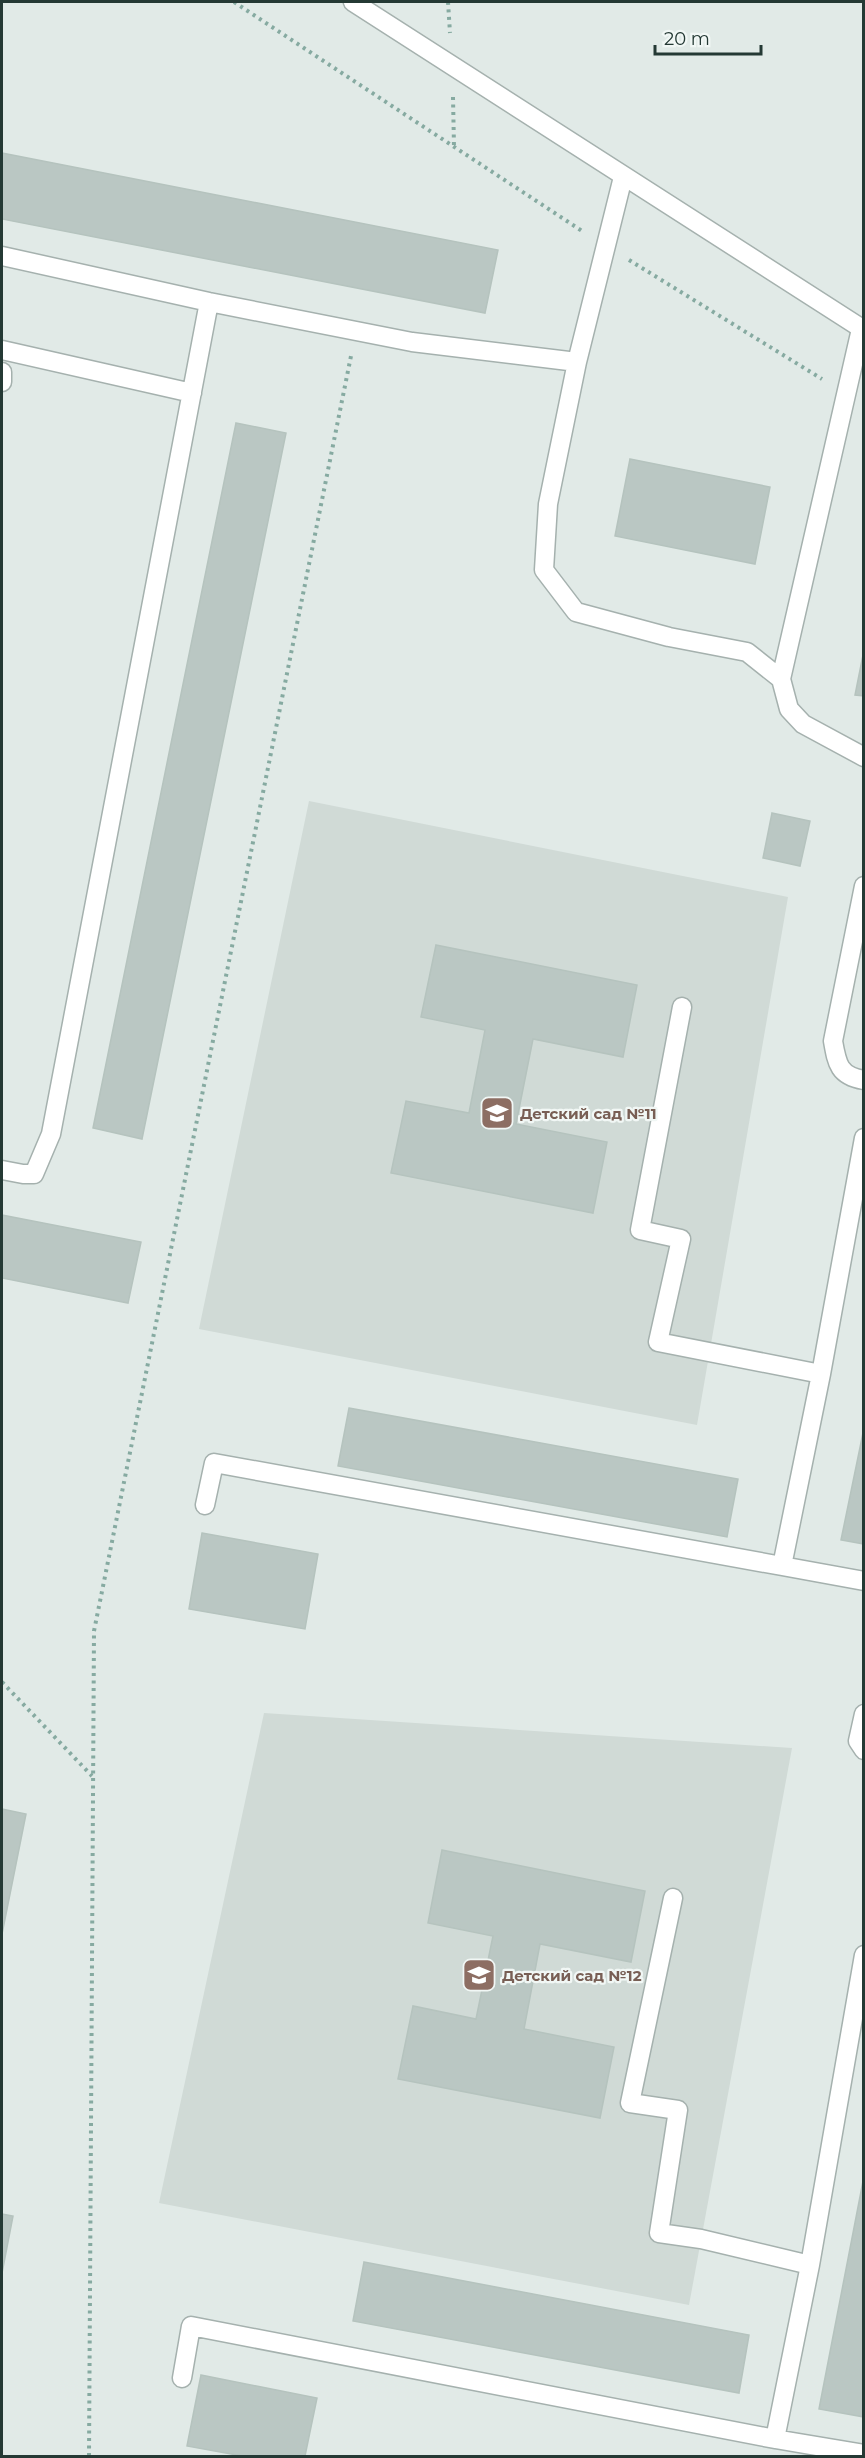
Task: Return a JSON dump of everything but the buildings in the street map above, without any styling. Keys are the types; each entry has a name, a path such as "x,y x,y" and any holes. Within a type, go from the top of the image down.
{"lane":[{"path":"353,2 862,330 781,679 789,709 802,724 864,757"},
{"path":"623,177 577,362 548,504 544,570 576,612 669,637 747,652 781,679"},
{"path":"2,256 209,302 412,342 577,362"},
{"path":"2,1170 34,1174 51,1134 209,302"},
{"path":"2,350 192,393"},
{"path":"2,372 2,382"},
{"path":"864,886 833,1041 837,1064 850,1078 864,1080"},
{"path":"682,1007 640,1230 681,1239 658,1342 820,1374"},
{"path":"782,1566 864,1138"},
{"path":"205,1505 214,1463 864,1581"},
{"path":"864,1714 858,1741 864,1750"},
{"path":"673,1898 630,2103 678,2110 659,2233 701,2239 810,2265"},
{"path":"775,2439 810,2265 864,1955"},
{"path":"182,2378 191,2326 775,2439 864,2454"}],"path":[{"path":"234,2 606,246 847,394"},
{"path":"89,2457 94,1631 356,331"},
{"path":"2,1682 93,1776"}],"shaded area":[{"name":"Детский сад №11","path":"309,801 788,897 697,1425 199,1329"},
{"name":"Детский сад №12","path":"264,1713 792,1748 689,2305 159,2203"}],"place":[{"name":"Детский сад №11","path":"497,1113"},
{"name":"Детский сад №12","path":"479,1975"}]}
